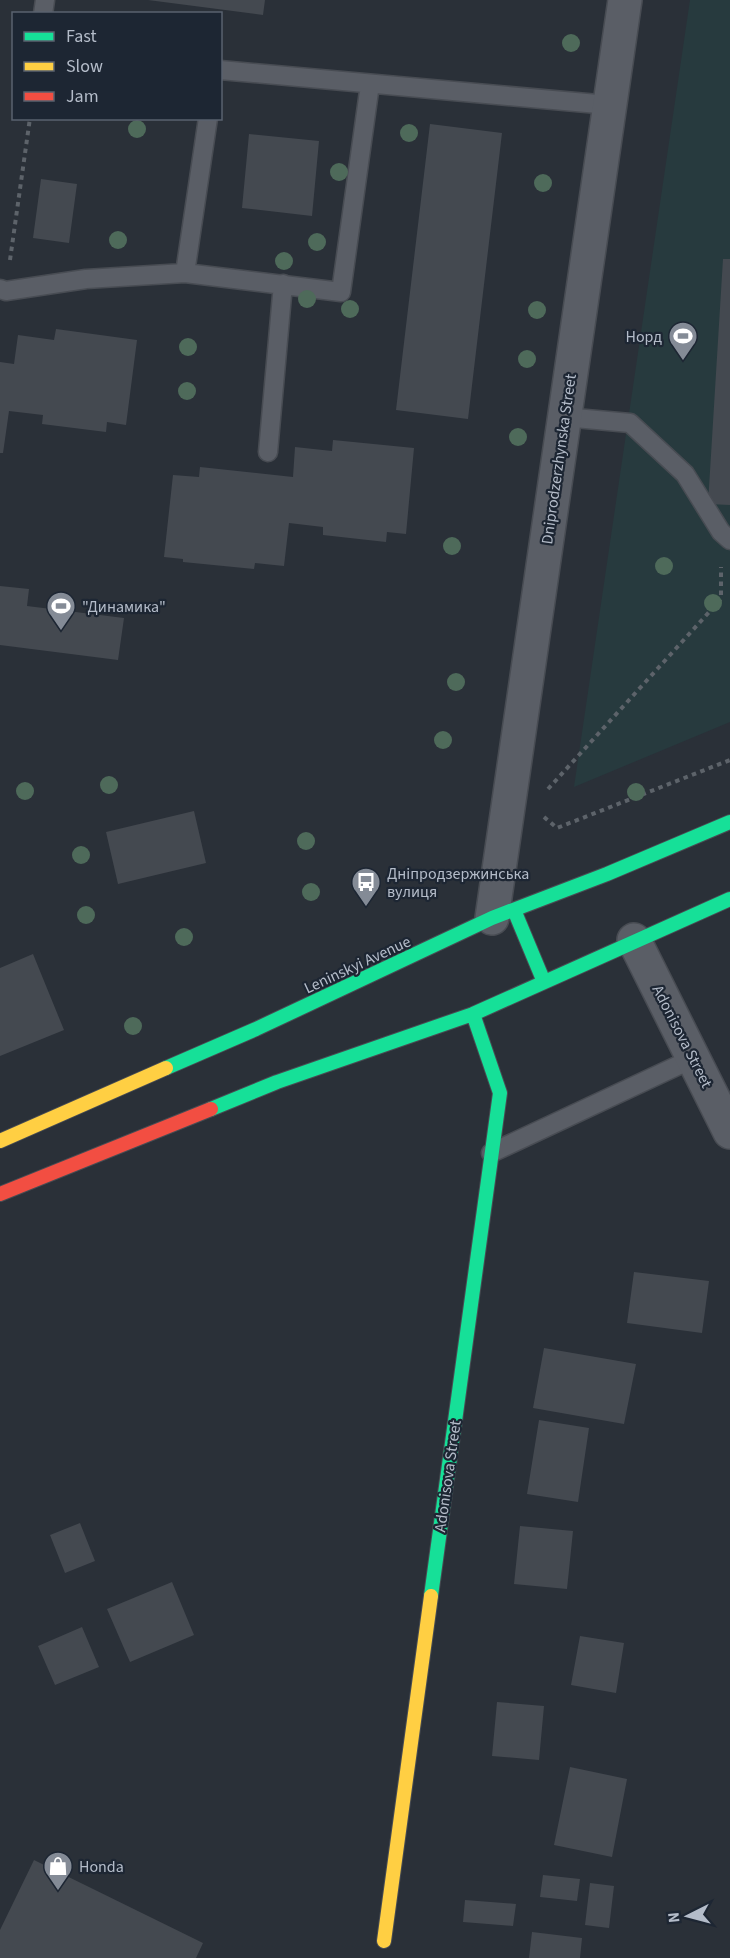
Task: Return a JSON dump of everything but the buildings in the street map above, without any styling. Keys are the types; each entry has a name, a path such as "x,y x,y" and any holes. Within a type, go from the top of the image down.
{"main road":[{"name":"Leninskyi Avenue","path":"0,1141 256,1029 503,914 730,822"},
{"path":"0,1194 277,1082 473,1014 730,898"},
{"path":"503,914 544,982"},
{"name":"Adonisova Street","path":"384,1941 500,1093 473,1014"}],"street":[{"name":"Dniprodzerzhynska Street","path":"503,914 508,811 625,0"},
{"name":"Adonisova Street","path":"634,940 730,1132"}],"lane":[{"path":"222,70 609,105"},
{"path":"3,290 86,279 185,273 341,292 370,84"},
{"path":"185,273 208,120"},
{"path":"268,452 283,284"},
{"path":"564,417 630,423 685,474 725,536"},
{"path":"491,1153 694,1058"}],"path":[{"path":"3,290 30,120"},
{"path":"508,811 548,789 721,600 725,536"},
{"path":"508,811 544,817 556,828 730,760"}],"green space":[{"name":"Норд","path":"690,0 730,0 730,722 574,787"}],"traffic: fast":[{"path":"166,1068 256,1029 492,918 607,874 730,822"},
{"path":"211,1109 277,1082 473,1014 730,899"},
{"path":"514,910 544,982"},
{"path":"431,1596 500,1093 473,1014"}],"traffic: slow":[{"path":"0,1141 166,1068"},
{"path":"384,1941 431,1596"}],"traffic: jam":[{"path":"0,1194 211,1109"}],"place":[{"name":"Норд","path":"683,362"},
{"name":"\"Динамика\"","path":"61,632"},
{"name":"Дніпродзержинська вулиця","path":"366,908"},
{"name":"Honda","path":"58,1892"}]}
